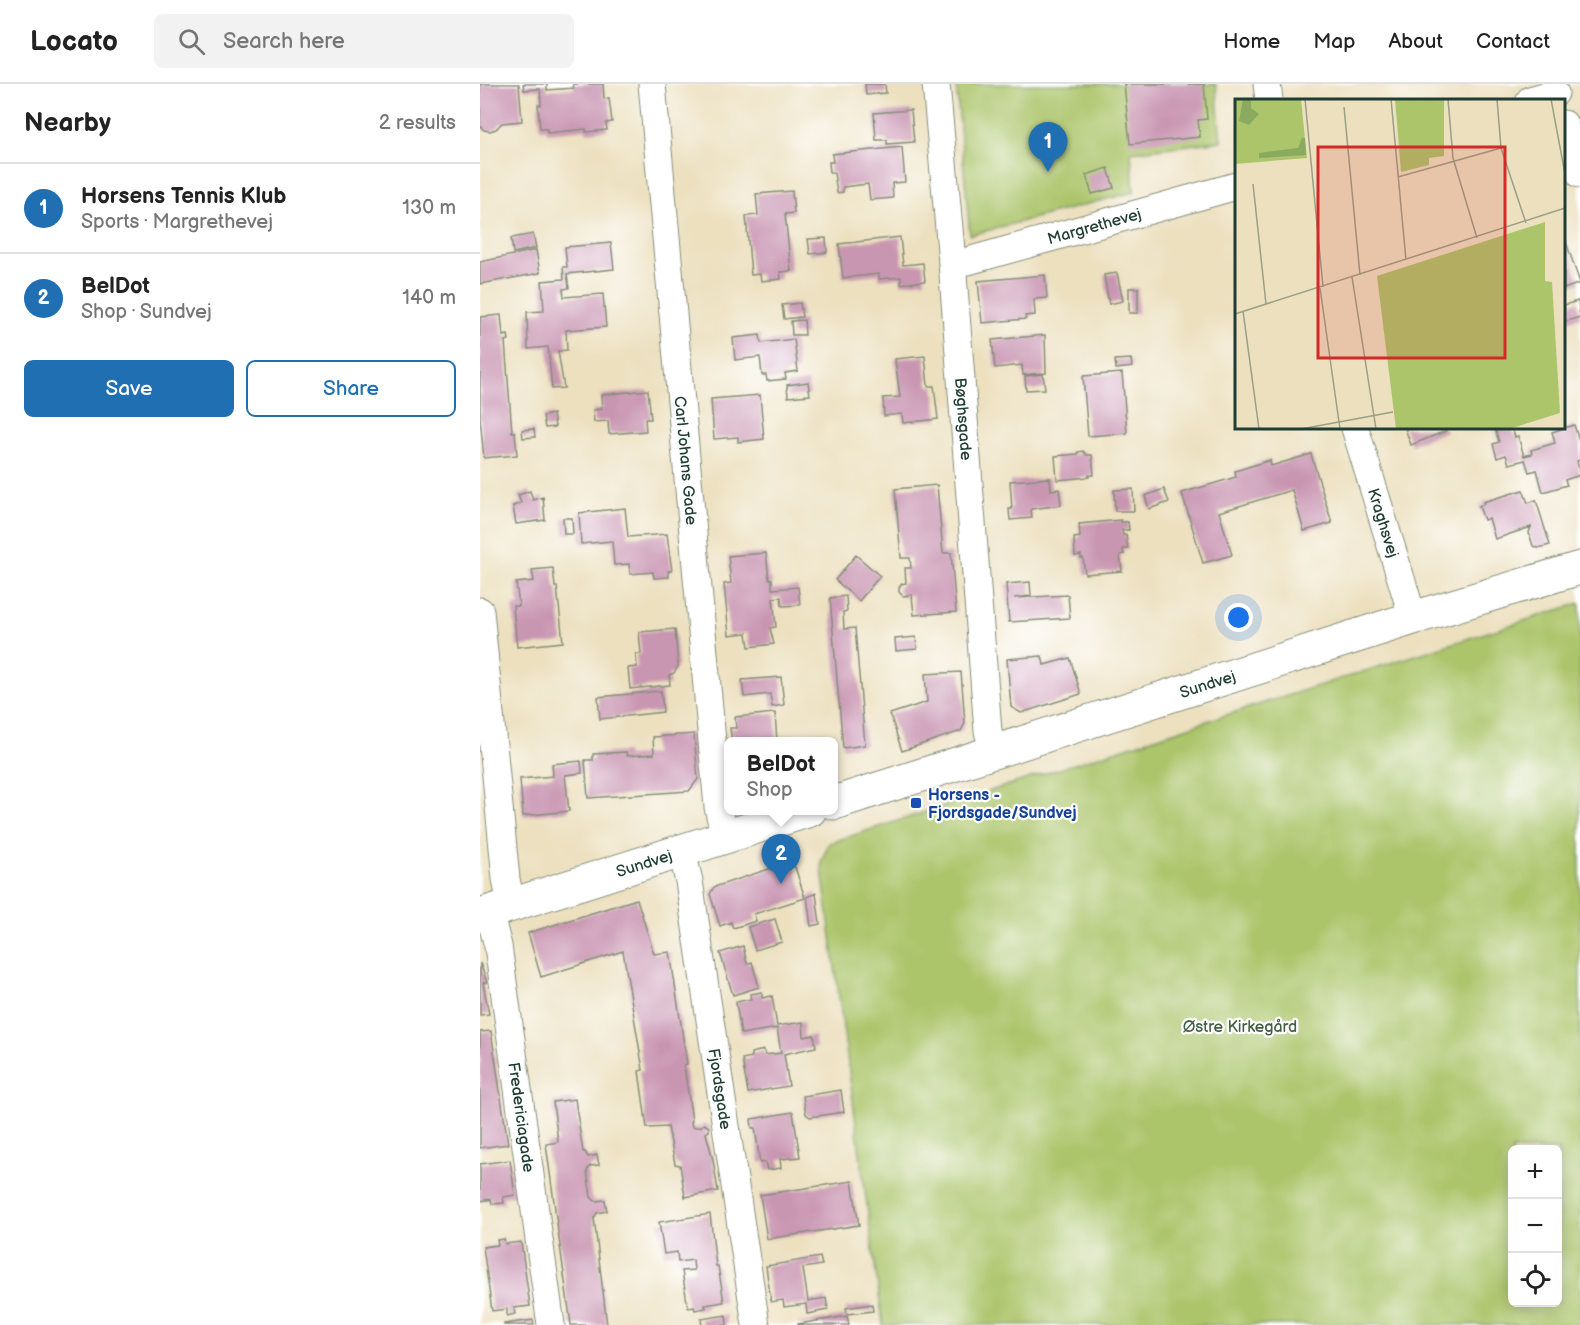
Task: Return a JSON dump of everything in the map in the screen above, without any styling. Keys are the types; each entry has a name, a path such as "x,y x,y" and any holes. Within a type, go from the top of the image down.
{"street":[{"name":"Carl Johans Gade","path":"652,84 718,807 725,838"},
{"name":"Bøghsgade","path":"936,84 988,731 994,752"},
{"path":"1267,84 1269,99"},
{"path":"1565,130 1580,174"},
{"name":"Margrethevej","path":"952,262 968,261 1235,186"},
{"name":"Kraghsvej","path":"1355,429 1413,618"},
{"name":"Sundvej","path":"838,802 1413,618 1580,568"},
{"name":"Fredericiagade","path":"480,611 506,879 494,911 551,1325"},
{"name":"Sundvej","path":"494,911 795,815"},
{"name":"Fjordsgade","path":"682,852 689,881 756,1325"}],"green space":[{"path":"956,84 1216,84 1221,141 1131,152 1134,192 970,235"},
{"name":"Østre Kirkegård","path":"1580,603 1580,1325 883,1325 821,862 829,843"}],"building":[{"path":"480,84 519,84 522,121 502,123 496,129 484,130 480,126"},
{"path":"523,84 547,84 547,90 574,88 573,84 603,84 604,99 609,98 612,122 606,123 607,130 586,132 586,129 547,133 547,129 540,129 538,105 541,105 540,89 524,90"},
{"path":"865,84 885,84 886,93 866,95"},
{"path":"1124,84 1204,84 1207,119 1198,120 1200,137 1130,144"},
{"path":"911,110 914,142 887,144 887,140 876,140 874,113"},
{"path":"902,147 905,182 892,183 893,198 870,200 868,184 843,187 843,192 837,193 834,173 830,173 829,162 833,162 832,154"},
{"path":"1108,168 1114,188 1092,194 1086,175"},
{"path":"792,191 794,213 785,214 791,271 780,272 781,279 761,281 760,274 751,275 746,216 758,215 756,194"},
{"path":"533,234 536,248 513,253 511,238"},
{"path":"900,237 903,265 923,263 925,281 901,284 901,277 879,279 879,274 843,278 839,244"},
{"path":"826,238 827,252 810,254 808,239"},
{"path":"1565,239 1580,283 1565,289"},
{"path":"611,243 614,269 567,274 569,288 563,289 564,297 603,294 606,327 566,330 567,350 558,351 564,388 552,389 548,347 528,349 527,312 544,311 542,281 564,279 563,267 567,267 565,247"},
{"path":"536,250 540,273 480,284 480,262"},
{"path":"1117,273 1123,301 1109,304 1104,275"},
{"path":"1045,275 1047,298 1034,299 1035,315 1025,316 1026,319 982,323 978,281"},
{"path":"1129,288 1138,288 1138,313 1129,313"},
{"path":"1578,301 1580,317 1565,322 1565,305"},
{"path":"800,303 802,317 784,319 782,305"},
{"path":"501,315 503,336 508,335 509,340 505,341 512,432 515,432 517,455 484,458 480,418 480,317"},
{"path":"804,320 805,335 792,335 791,321"},
{"path":"760,335 761,343 794,339 798,371 785,373 786,379 767,381 766,375 762,375 760,357 735,360 733,338"},
{"path":"1045,335 1046,373 1023,375 1022,365 995,368 992,340"},
{"path":"925,356 928,386 934,386 938,419 903,423 902,414 884,416 883,398 900,397 895,359"},
{"path":"1131,359 1132,367 1116,369 1115,360"},
{"path":"1122,373 1127,433 1088,436 1083,376"},
{"path":"1043,374 1045,389 1026,390 1025,376"},
{"path":"808,382 810,395 788,397 787,385"},
{"path":"648,390 651,419 645,419 646,431 609,434 608,421 594,422 593,410 602,409 601,395"},
{"path":"760,395 764,439 738,442 738,437 714,439 711,399"},
{"path":"553,414 555,427 545,428 543,416"},
{"path":"1574,425 1580,444 1580,460 1577,461 1580,475 1565,480 1567,485 1543,492 1537,470 1529,472 1525,460 1509,464 1506,455 1497,458 1493,444 1499,442 1495,429 1512,429 1515,437 1518,436 1524,456 1532,454 1531,450 1555,443 1552,432"},
{"path":"534,429 535,437 523,438 522,430"},
{"path":"1405,429 1445,429 1446,431 1411,445"},
{"path":"1083,451 1087,455 1092,455 1094,475 1057,480 1055,456 1078,454"},
{"path":"1311,454 1332,523 1304,531 1292,490 1219,512 1232,555 1203,563 1182,493 1236,477 1235,471 1270,460 1271,466"},
{"path":"1050,478 1051,490 1059,489 1061,505 1031,509 1032,518 1010,520 1009,509 1012,509 1010,481"},
{"path":"937,485 943,553 951,553 956,612 914,615 912,595 903,596 899,592 901,584 906,583 905,568 911,568 910,558 901,558 895,489"},
{"path":"1133,489 1134,511 1115,511 1114,490"},
{"path":"1164,489 1169,502 1149,509 1145,496"},
{"path":"1523,490 1528,503 1536,500 1550,545 1538,548 1533,546 1529,533 1531,527 1495,539 1489,518 1484,520 1479,506 1484,504 1483,502"},
{"path":"530,491 533,500 543,497 545,520 516,524 513,506 521,503 518,495"},
{"path":"625,508 628,537 667,534 672,571 668,571 669,577 654,578 653,572 630,574 629,564 614,565 612,541 581,544 579,513"},
{"path":"563,518 572,518 573,534 564,534"},
{"path":"1121,520 1121,522 1128,522 1129,530 1122,530 1123,535 1126,535 1128,549 1123,549 1124,554 1120,555 1122,571 1085,574 1083,558 1081,555 1075,556 1074,538 1080,537 1079,524"},
{"path":"766,553 772,589 798,587 800,605 782,606 781,597 773,598 776,627 770,628 774,644 749,647 747,633 729,635 724,584 731,583 728,556"},
{"path":"856,555 880,576 859,601 835,580"},
{"path":"553,568 563,642 517,647 513,606 519,606 516,583 534,581 532,570"},
{"path":"1030,582 1031,596 1014,598 1068,595 1070,618 1009,622 1006,584"},
{"path":"846,596 847,611 843,612 844,629 855,628 865,745 843,748 830,598"},
{"path":"675,629 678,666 674,673 669,675 670,685 630,689 628,668 637,667 636,654 641,654 639,632"},
{"path":"916,637 917,649 896,651 895,639"},
{"path":"1042,656 1044,665 1070,658 1081,694 1021,713 1011,707 1007,659"},
{"path":"961,672 965,723 961,731 902,751 890,714 927,702 925,674"},
{"path":"781,677 784,705 772,707 770,694 744,697 742,680"},
{"path":"661,691 663,712 600,719 598,697"},
{"path":"775,713 777,737 731,737 730,728 736,728 735,717"},
{"path":"694,734 698,779 689,791 588,798 585,760 593,760 593,754 626,752 627,756 654,754 653,737"},
{"path":"581,761 582,773 565,775 569,811 523,816 520,779 553,776 552,764"},
{"path":"787,863 795,867 805,898 754,914 756,921 733,928 731,922 720,926 710,894 714,887"},
{"path":"816,893 820,924 811,926 807,897"},
{"path":"637,899 654,954 670,952 687,1064 684,1065 692,1127 700,1127 704,1124 709,1127 706,1133 718,1191 685,1197 680,1165 675,1164 668,1127 647,1128 639,1071 643,1070 623,951 541,977 528,933"},
{"path":"775,919 782,942 755,950 748,927"},
{"path":"743,946 747,964 752,962 759,987 733,995 720,953"},
{"path":"480,963 487,982 483,983 489,1014 480,1015"},
{"path":"762,992 762,998 772,996 777,1026 803,1022 804,1037 814,1035 816,1047 784,1054 789,1086 748,1093 742,1059 752,1057 751,1053 764,1050 765,1055 781,1053 777,1028 741,1034 736,1002 751,999 750,994"},
{"path":"491,1031 508,1144 480,1148 480,1032"},
{"path":"841,1090 844,1112 810,1117 806,1114 803,1096"},
{"path":"575,1099 583,1152 588,1157 597,1155 599,1165 590,1166 587,1171 591,1197 595,1201 605,1200 607,1211 597,1213 594,1218 607,1325 571,1325 546,1144 558,1142 553,1102"},
{"path":"793,1112 800,1157 780,1159 781,1168 767,1170 765,1162 760,1163 755,1128 752,1128 751,1119"},
{"path":"510,1160 515,1195 503,1197 504,1203 492,1204 491,1199 480,1201 480,1164"},
{"path":"852,1181 859,1225 767,1239 760,1195"},
{"path":"710,1214 716,1266 718,1266 724,1302 705,1305 706,1308 695,1310 694,1307 688,1308 682,1271 694,1270 693,1260 678,1262 677,1252 664,1254 659,1222"},
{"path":"504,1239 505,1244 521,1242 530,1306 514,1308 515,1314 507,1316 507,1309 492,1311 483,1247 498,1245 497,1240"},
{"path":"820,1257 822,1265 803,1268 808,1301 826,1298 828,1310 807,1314 806,1304 784,1307 783,1300 771,1302 766,1266"},
{"path":"872,1304 873,1311 847,1314 846,1308"},
{"path":"726,1315 727,1325 702,1325 701,1319"},
{"path":"847,1316 849,1325 798,1325 798,1324"},
{"path":"533,1320 534,1325 504,1325 504,1324"}],"place":[{"name":"Horsens Tennis Klub","path":"1048,172"},
{"name":"Horsens - Fjordsgade/Sundvej","path":"916,803"},
{"name":"BelDot","path":"781,884"}]}
